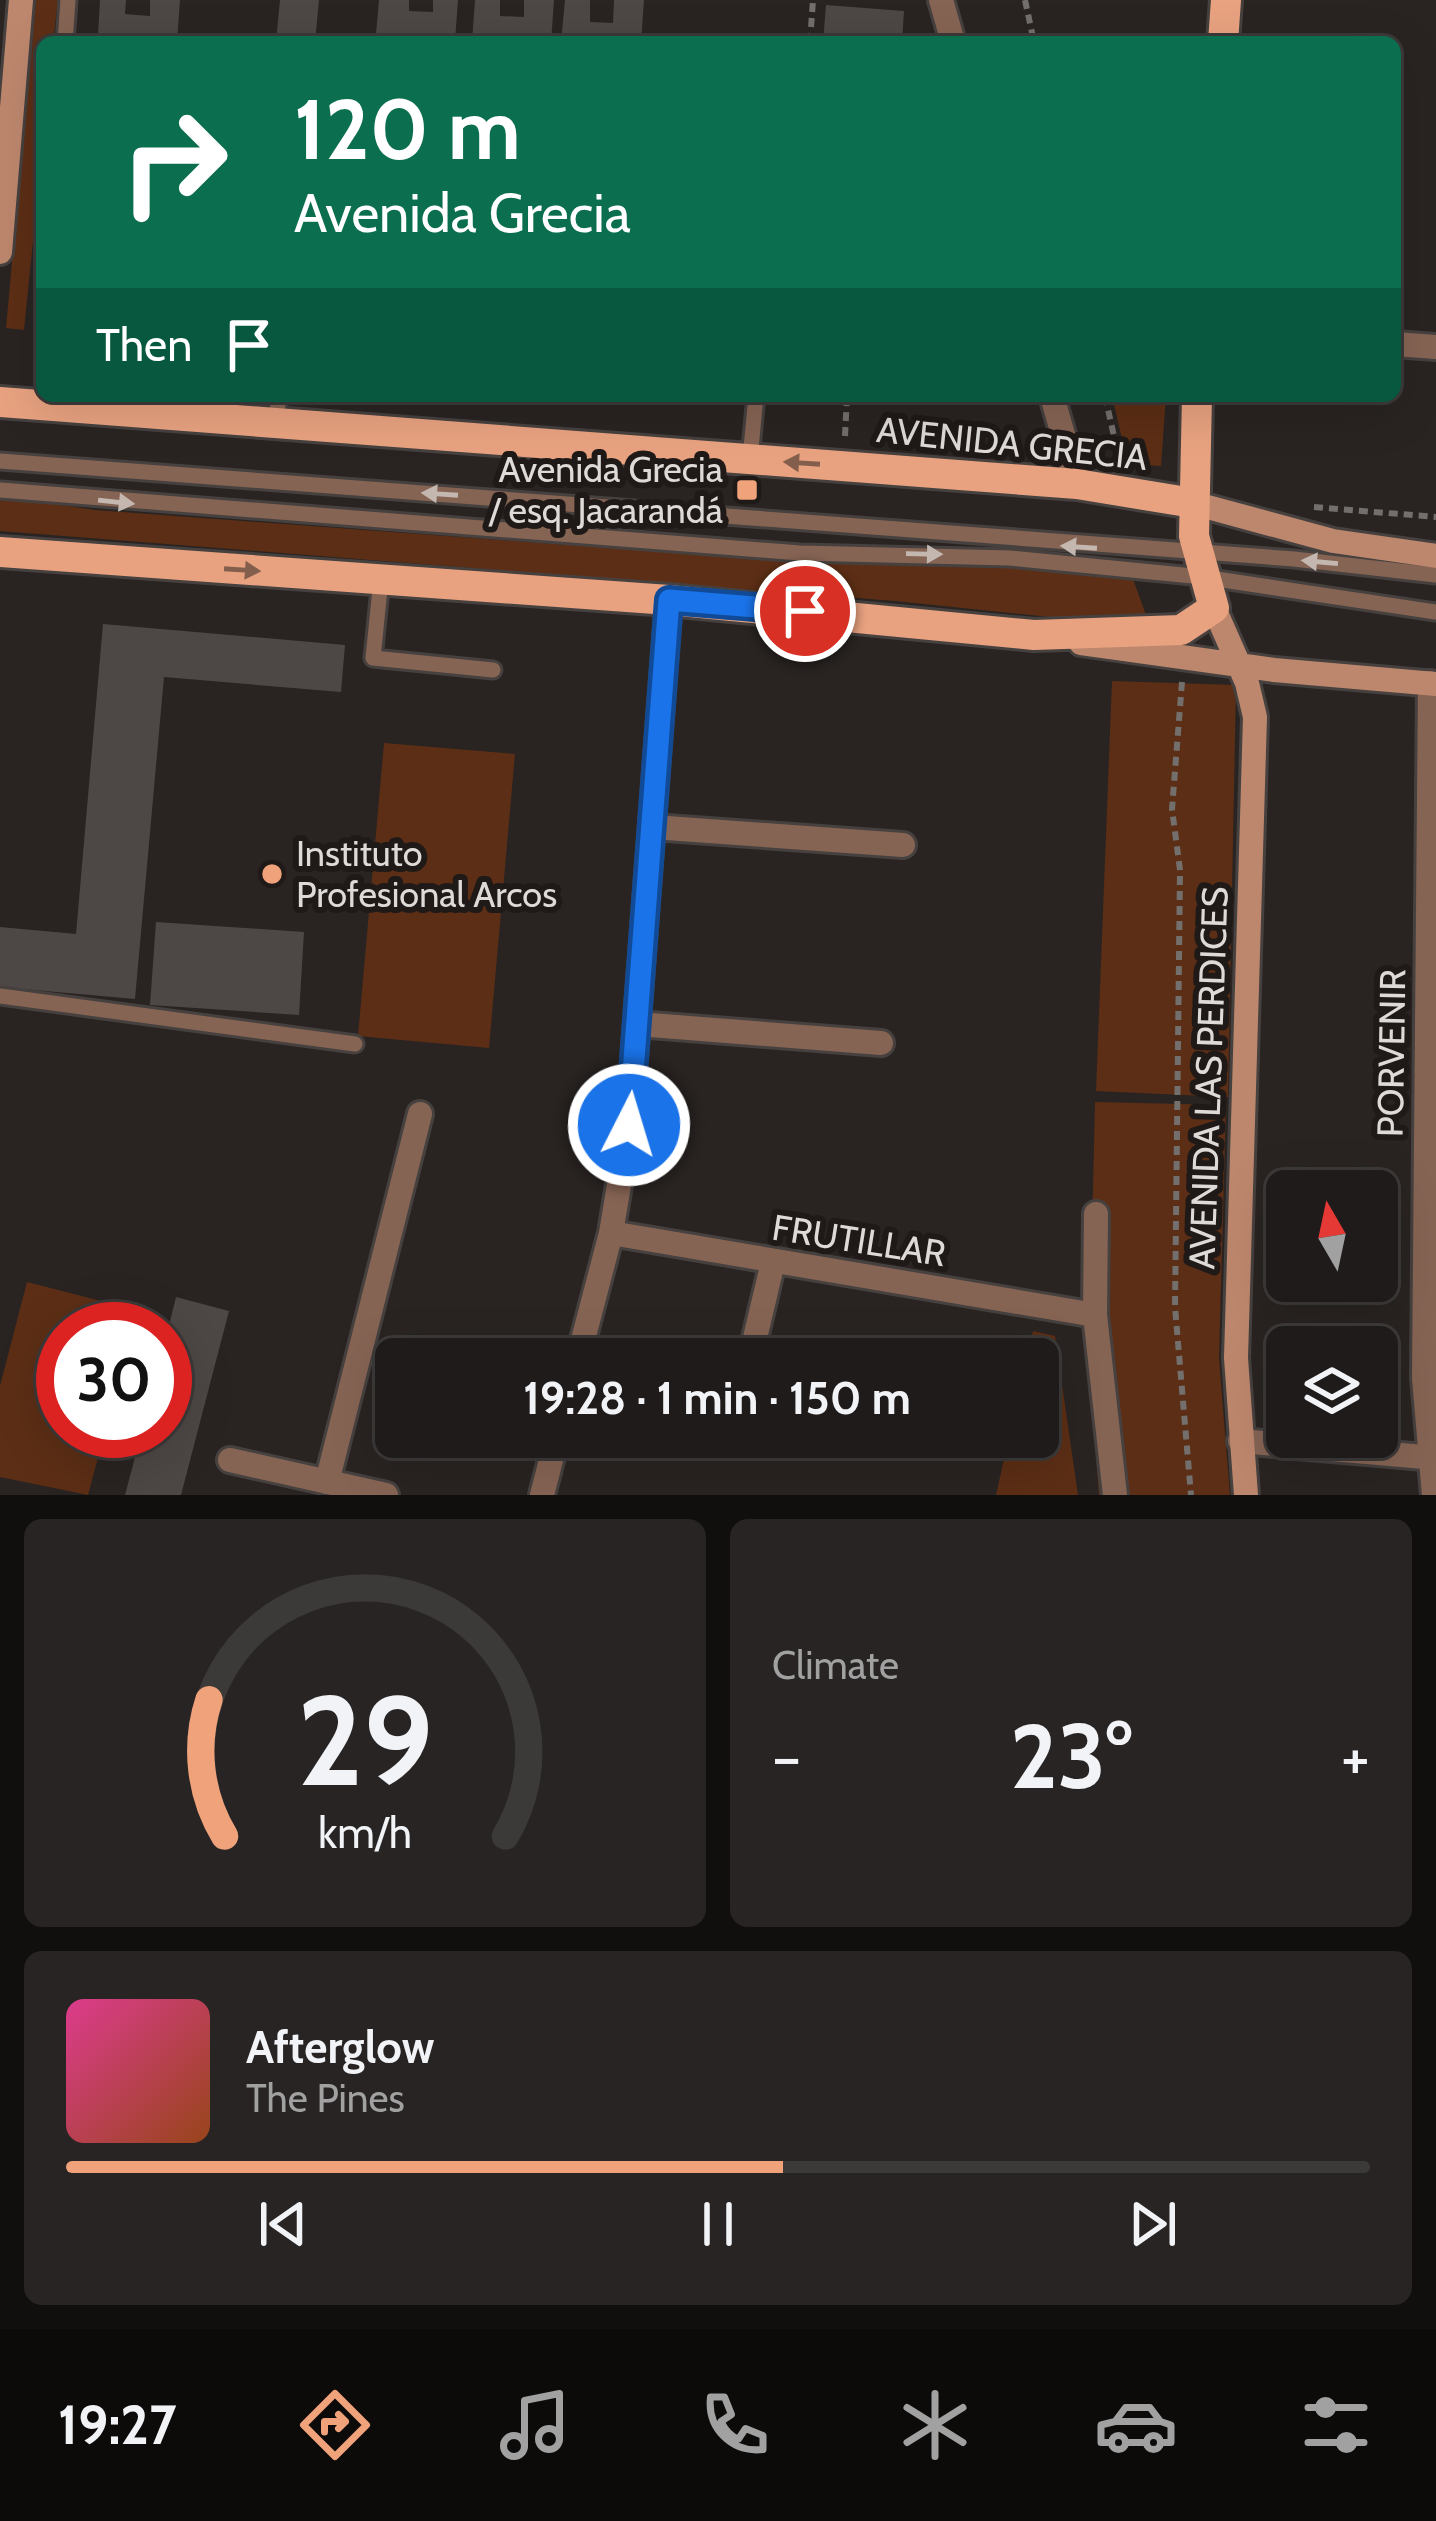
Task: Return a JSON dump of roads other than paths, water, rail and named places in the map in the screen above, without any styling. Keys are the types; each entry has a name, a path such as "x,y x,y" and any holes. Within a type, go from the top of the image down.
{"main road":[{"path":"1223,36 1226,0"},
{"name":"AVENIDA GRECIA","path":"0,402 278,409 750,459 1077,484 1192,503"},
{"path":"0,552 669,600 1034,635 1181,630 1214,608 1199,565 1192,503 1197,402"}],"street":[{"path":"0,252 21,0"},
{"path":"941,0 951,36"},
{"path":"1401,344 1436,347"},
{"path":"1054,402 1077,484"},
{"name":"AVENIDA GRECIA","path":"1192,503 1333,541 1436,556"},
{"path":"584,1338 611,1233 638,1024 669,600"},
{"name":"AVENIDA LAS PERDICES","path":"1214,608 1253,702 1255,752 1236,1358 1246,1495"},
{"path":"1034,635 1240,666 1433,683"},
{"name":"PORVENIR","path":"1433,683 1430,1214 1424,1378 1434,1495"},
{"path":"652,826 903,845"},
{"path":"638,1024 881,1043"},
{"path":"327,1482 420,1114"},
{"path":"1096,1214 1095,1315 1114,1495"},
{"name":"FRUTILLAR","path":"611,1233 1095,1315"},
{"path":"755,1338 773,1262"},
{"path":"1240,1442 1434,1458"},
{"path":"542,1495 552,1458"},
{"path":"230,1460 386,1495"}],"lane":[{"path":"65,36 68,0"},
{"path":"750,459 755,402"},
{"path":"0,461 1199,565 1436,612"},
{"path":"0,490 800,553 1436,575"},
{"path":"381,579 373,658 493,670"},
{"path":"0,997 355,1044"}],"place":[{"name":"Avenida Grecia / esq. Jacarandá","path":"747,490"},
{"name":"Instituto Profesional Arcos","path":"272,874"}]}
